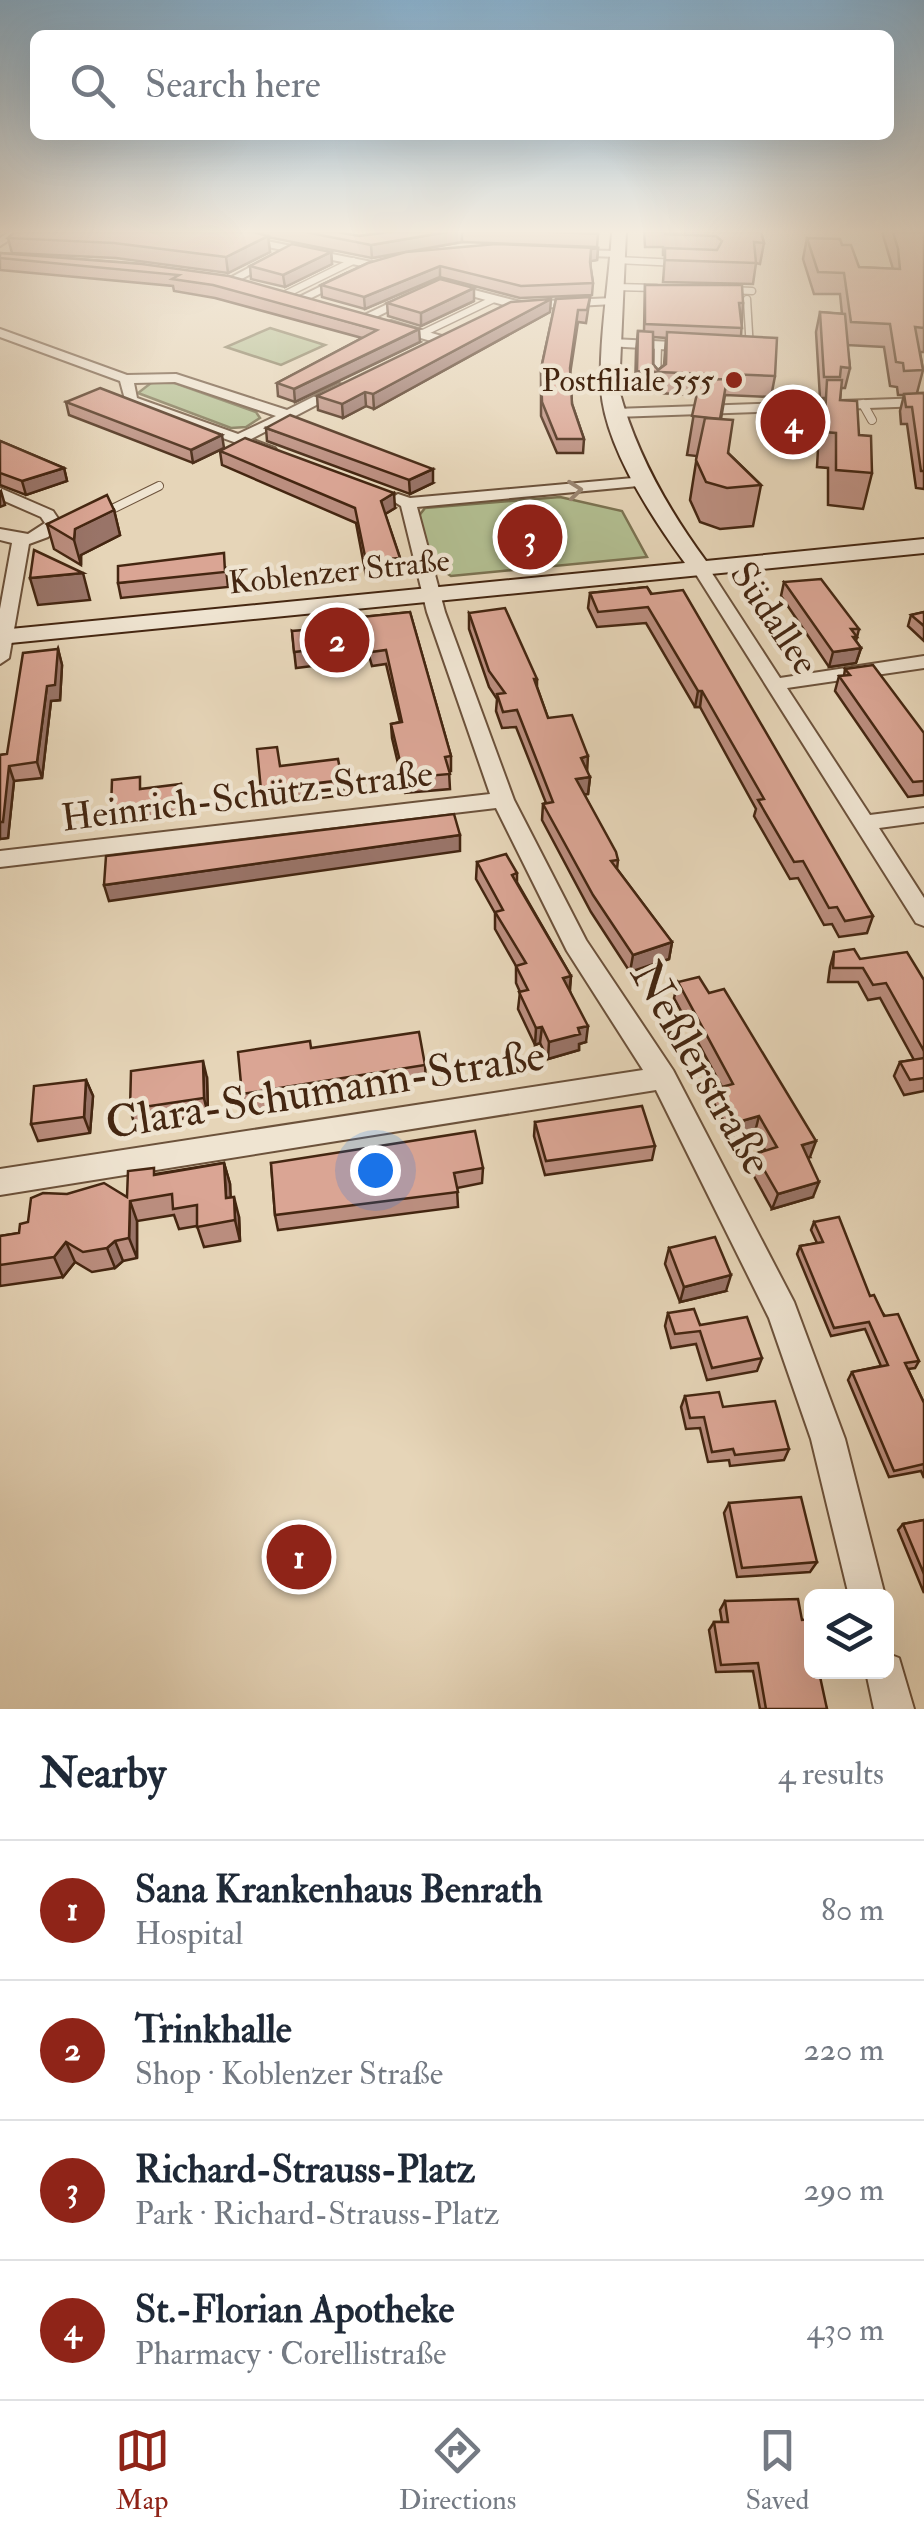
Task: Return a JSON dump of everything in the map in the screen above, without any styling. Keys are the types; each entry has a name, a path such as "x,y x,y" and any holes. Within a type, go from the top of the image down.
{"street":[{"path":"351,312 422,341 440,340 503,312"},
{"path":"366,317 377,312"},
{"name":"Südallee","path":"614,312 610,390 615,414 644,482 778,684 924,917"},
{"path":"0,333 126,379 176,378 288,415"},
{"path":"612,343 716,348"},
{"path":"733,349 766,350"},
{"path":"126,379 131,400 281,455"},
{"path":"240,439 356,382"},
{"path":"615,414 924,402"},
{"path":"384,494 408,503 644,482"},
{"path":"0,493 60,525 21,541 0,534"},
{"name":"Neßlerstraße","path":"408,503 430,595 503,800 576,945 663,1078 783,1313 828,1438 865,1589"},
{"path":"0,519 26,505"},
{"path":"1,644 21,541"},
{"name":"Koblenzer Straße","path":"1,644 430,595 924,546"},
{"path":"778,684 924,662"},
{"name":"Heinrich-Schütz-Straße","path":"0,859 503,800"},
{"path":"864,823 924,815"},
{"name":"Clara-Schumann-Straße","path":"0,1182 663,1078"},
{"path":"887,1679 894,1709"}],"lane":[{"path":"422,341 472,312"},
{"path":"749,312 750,350"},
{"path":"657,384 658,345"},
{"path":"863,404 872,420"},
{"path":"98,516 158,486"}],"green space":[{"path":"270,328 325,345 281,365 226,347"},
{"path":"169,381 256,412 260,418 246,427 231,428 138,393 151,383"},
{"path":"560,497 622,511 647,557 451,576 434,565 418,517 425,508"}],"building":[{"path":"311,312 357,312 419,329 294,389 277,383 377,330"},
{"path":"491,312 527,312 373,394 365,392 342,404 317,396"},
{"path":"553,312 578,312 570,368 572,404 584,439 557,439 542,402 541,369"},
{"path":"645,312 740,312 742,328 645,324"},
{"path":"820,312 845,314 850,368 841,367 840,377 824,377"},
{"path":"850,312 924,312 924,328 915,327 923,370 904,371 903,363 896,362 890,324 851,322"},
{"path":"638,331 653,332 653,364 658,370 666,364 667,332 777,338 775,376 728,374 727,380 701,380 703,374 637,371"},
{"path":"727,379 720,419 692,416 700,380"},
{"path":"827,380 842,380 840,400 857,401 859,435 871,436 872,473 836,470 836,433 824,432"},
{"path":"100,388 222,435 191,450 66,402"},
{"path":"924,393 921,471 912,407 906,407 904,394"},
{"path":"290,415 433,469 409,480 266,428"},
{"path":"705,418 733,420 728,453 761,485 727,488 706,482 696,460"},
{"path":"245,438 394,493 381,501 400,558 366,561 355,508 220,451"},
{"path":"0,441 64,468 22,481 0,473"},
{"path":"107,495 114,510 75,529 74,540 47,524"},
{"path":"34,550 83,573 30,578"},
{"path":"224,553 225,572 118,583 118,566"},
{"path":"821,579 859,629 851,629 861,648 833,652 784,582"},
{"path":"647,587 651,594 683,590 873,916 845,921 837,907 829,908 803,861 794,862 758,800 764,799 648,607 598,612 590,593"},
{"path":"505,608 537,679 548,718 572,715 588,756 581,758 590,777 576,779 616,852 618,860 611,861 672,942 633,955 593,895 543,804 553,802 517,710 503,712 497,694 505,693 489,671 469,613"},
{"path":"410,612 451,756 445,757 450,774 404,778 391,724 402,722 386,650 371,652 361,617"},
{"path":"924,612 924,626 911,615"},
{"path":"316,629 320,649 294,652 292,631"},
{"path":"58,649 55,685 47,686 37,762 9,766 0,822 0,755 7,754 23,653"},
{"path":"873,665 924,733 924,781 913,782 839,676 850,675 845,669"},
{"path":"277,747 280,766 338,759 342,780 261,790 257,749"},
{"path":"140,777 140,789 181,784 181,802 111,810 112,780"},
{"path":"454,814 460,835 104,885 106,856"},
{"path":"506,854 517,873 512,875 571,976 563,978 588,1026 578,1028 580,1034 549,1042 542,1027 536,1028 519,992 528,990 516,966 526,963 495,912 503,910 477,862"},
{"path":"854,949 860,959 907,952 924,980 924,1051 886,983 873,985 863,968 833,968 834,952"},
{"path":"699,977 709,993 724,989 816,1141 802,1145 819,1182 778,1194 755,1154 777,1147 759,1116 738,1122 718,1088 733,1084 678,982"},
{"path":"419,1032 425,1065 242,1094 238,1052 310,1041 311,1048"},
{"path":"924,1058 924,1078 910,1080 900,1062"},
{"path":"203,1061 204,1098 130,1109 131,1071"},
{"path":"86,1080 84,1117 31,1124 34,1086"},
{"path":"642,1106 655,1146 546,1161 535,1122"},
{"path":"475,1131 483,1168 454,1173 458,1192 275,1215 271,1163"},
{"path":"224,1163 226,1198 234,1197 235,1220 197,1227 197,1205 173,1209 172,1194 130,1201 129,1238 115,1241 107,1248 83,1252 66,1242 54,1257 0,1265 0,1236 19,1233 20,1224 28,1222 31,1198 43,1193 67,1194 104,1183 127,1197 128,1171 154,1168 154,1175"},
{"path":"839,1217 870,1296 874,1295 884,1316 898,1314 919,1361 905,1363 924,1403 924,1464 894,1471 852,1372 888,1365 869,1322 834,1328 800,1246 823,1242 814,1222"},
{"path":"715,1237 731,1275 684,1287 669,1248"},
{"path":"694,1309 700,1325 747,1317 762,1358 712,1368 700,1331 675,1334 668,1313"},
{"path":"719,1392 723,1407 775,1401 789,1449 735,1455 733,1449 712,1452 704,1417 690,1418 685,1396"},
{"path":"801,1497 817,1562 742,1568 729,1503"},
{"path":"924,1520 924,1574 903,1524"},
{"path":"798,1599 804,1620 804,1679 821,1679 827,1709 766,1709 758,1663 721,1665 714,1622 728,1622 725,1601"}],"place":[{"name":"Postfiliale 555","path":"734,380"},
{"name":"St.-Florian Apotheke","path":"793,422"},
{"name":"Richard-Strauss-Platz","path":"530,537"},
{"name":"Trinkhalle","path":"337,640"},
{"name":"Sana Krankenhaus Benrath","path":"299,1557"}]}
